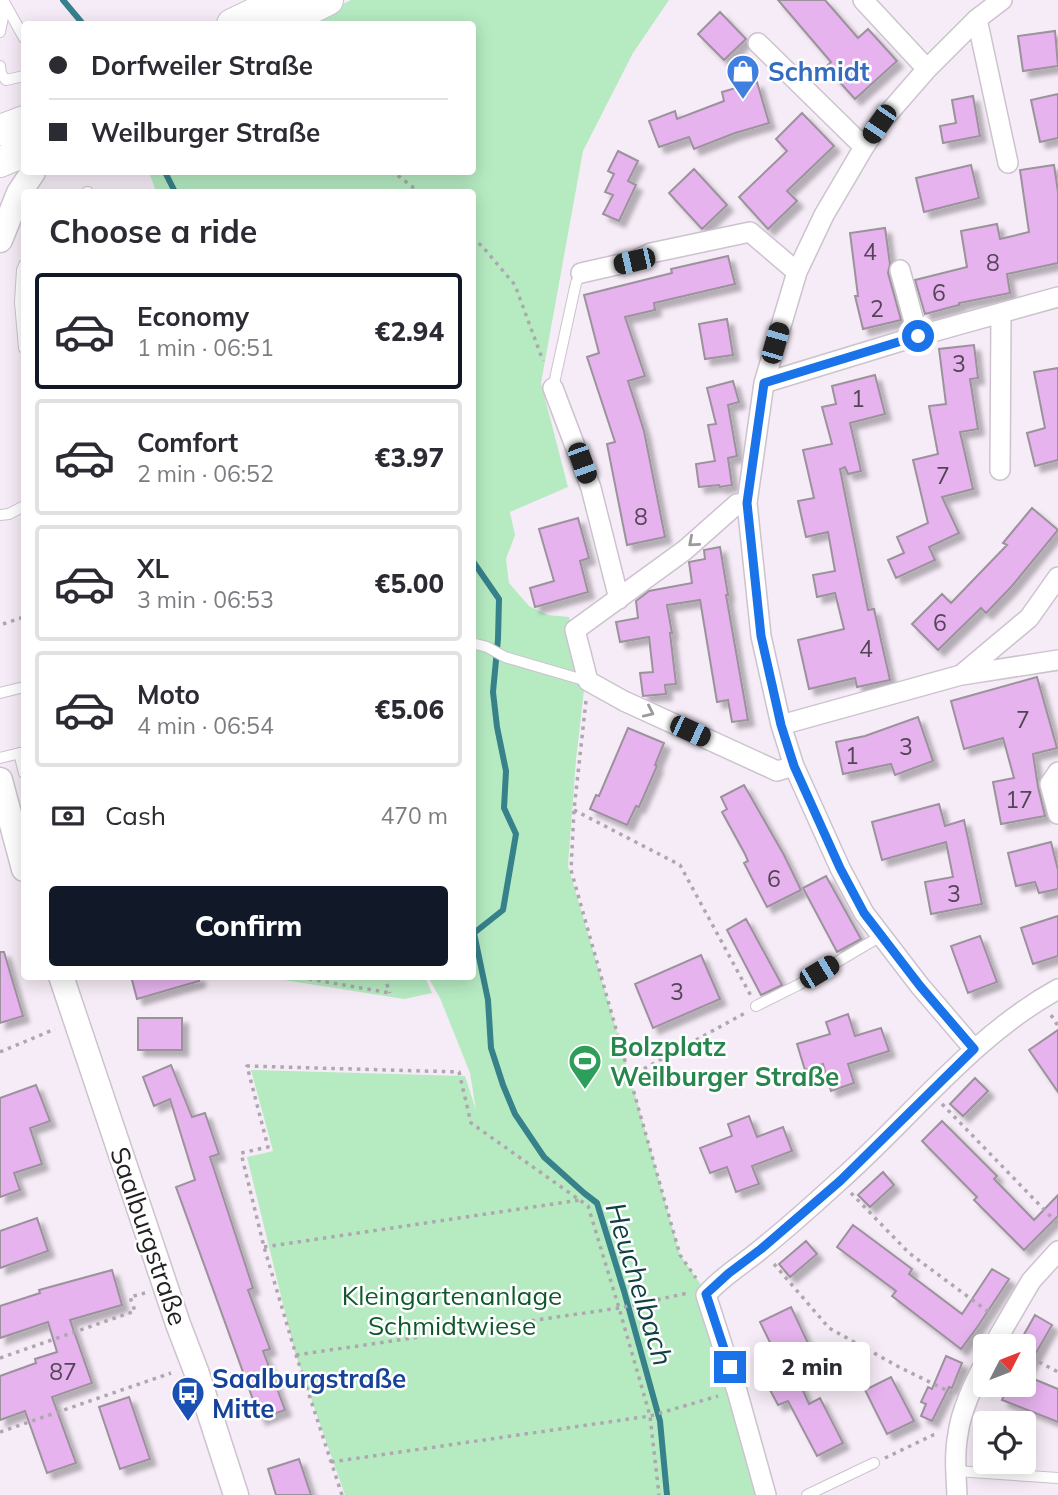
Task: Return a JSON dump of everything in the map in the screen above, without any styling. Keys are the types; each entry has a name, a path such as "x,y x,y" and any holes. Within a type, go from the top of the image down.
{"main road":[{"path":"238,21 282,0"},
{"path":"286,21 328,0"},
{"path":"0,130 21,122"},
{"path":"0,162 21,153"}],"street":[{"path":"863,0 927,69"},
{"path":"974,1049 920,986 864,913 840,868 794,766 781,725 761,636 747,503 764,383 797,272 824,215 879,124 927,69 977,19 1002,0"},
{"path":"977,19 1008,163"},
{"path":"758,43 864,147"},
{"path":"0,240 21,190"},
{"path":"581,273 634,261 651,253 750,232 797,272"},
{"path":"900,270 918,336"},
{"path":"764,383 1058,297"},
{"path":"1000,470 1001,313"},
{"path":"554,388 591,488 619,599"},
{"path":"747,503 737,504 685,550 575,630 588,681 624,701 777,771 794,766"},
{"path":"961,675 1029,618 1058,577"},
{"path":"781,725 961,675 1058,660"},
{"path":"1058,772 1050,784 1058,814"},
{"path":"0,780 21,855"},
{"name":"Saalburgstraße","path":"62,980 236,1495"},
{"path":"766,1495 737,1391 705,1292 761,1249 840,1181 974,1049 1040,999 1058,989"},
{"path":"1000,1334 1031,1281 1058,1251"},
{"path":"957,1495 958,1433 973,1389"}],"lane":[{"path":"0,32 4,3"},
{"path":"4,3 21,33"},
{"path":"0,66 1,74 6,80 21,77"},
{"path":"554,388 576,283 581,273"},
{"path":"21,286 21,314"},
{"path":"0,515 21,508"},
{"path":"476,644 505,657 588,681"},
{"path":"0,693 21,688"},
{"path":"0,758 21,753"},
{"path":"756,1006 798,985 881,936"},
{"path":"807,1495 874,1463"},
{"path":"956,1471 1058,1478"}],"path":[{"path":"396,175 415,189"},
{"path":"476,241 515,285 554,388"},
{"path":"3,624 21,618"},
{"path":"296,1355 705,1292 680,1255 571,870 574,810 588,681"},
{"path":"574,810 680,865 756,1006 629,1077"},
{"path":"315,980 390,993 385,980"},
{"path":"0,1052 55,1029"},
{"path":"342,1495 264,1247 241,1153 268,1147 247,1066 459,1072 471,1123 587,1206 621,1307 652,1415 659,1495"},
{"path":"931,1093 1058,1224"},
{"path":"840,1181 909,1253 1005,1324"},
{"path":"264,1247 580,1200"},
{"path":"761,1249 829,1328 899,1367 968,1400"},
{"path":"0,1358 135,1311 130,1297 145,1293"},
{"path":"1036,1360 1058,1372"},
{"path":"0,1432 171,1373"},
{"path":"331,1462 652,1415 737,1391"},
{"path":"874,1463 933,1435 958,1433"}],"green space":[{"name":"Kleingartenanlage Schmidtwiese","path":"351,0 669,0 633,53 583,151 541,383 568,487 510,512 515,535 506,559 509,583 529,606 548,615 569,617 585,682 568,866 680,1255 704,1289 766,1495 345,1495 295,1353 247,1157 273,1151 251,1070 465,1076 476,1110 470,1073 440,998 430,980 476,980 476,189 155,189 150,175 476,175 476,21 310,21"},
{"path":"284,980 426,980 432,993 404,999"}],"building":[{"path":"778,0 825,0 858,38 868,29 897,61 855,99 826,67 831,62"},
{"path":"720,12 746,39 724,60 698,34"},
{"path":"1055,31 1058,66 1023,71 1018,36"},
{"path":"757,82 769,123 694,149 689,137 659,147 649,121 675,111 677,119 724,101 722,92"},
{"path":"1058,94 1058,138 1040,142 1031,100"},
{"path":"973,96 980,136 943,143 940,126 956,123 952,100"},
{"path":"802,113 834,146 787,191 797,201 768,229 739,197 787,151 776,139"},
{"path":"618,151 638,161 628,181 636,185 619,221 603,214 613,195 605,192 614,174 608,171"},
{"path":"971,165 979,198 924,212 916,178"},
{"path":"1054,165 1058,192 1058,263 1007,274 1010,293 959,303 925,314 915,280 967,267 961,231 997,224 1000,239 1029,232 1020,170"},
{"path":"694,169 727,205 702,229 669,193"},
{"path":"885,228 890,264 888,273 901,320 863,329 855,296 858,296 850,233"},
{"path":"728,256 735,284 654,303 655,310 625,317 645,376 628,381 644,431 665,537 627,545 607,444 615,442 587,357 599,353 584,295 672,273 671,269"},
{"path":"727,319 733,355 705,359 699,324"},
{"path":"974,345 978,378 970,379 978,429 960,432 973,489 942,497 959,533 929,547 935,560 896,578 888,560 904,553 897,537 928,523 913,460 938,454 929,406 946,404 939,349"},
{"path":"1058,368 1058,460 1035,466 1027,433 1045,428 1034,372"},
{"path":"875,375 885,414 850,423 861,471 848,474 845,467 840,469 868,610 874,609 890,680 857,687 855,678 809,689 798,640 844,629 835,593 817,597 813,575 835,571 828,532 806,537 798,501 814,498 803,450 832,444 822,407 836,404 832,386"},
{"path":"733,381 739,402 728,405 737,456 728,458 732,485 699,487 696,464 715,461 708,425 716,424 707,388"},
{"path":"1032,508 1058,530 986,613 981,608 938,650 912,624 942,594 951,603 1007,545 1003,543"},
{"path":"578,518 589,558 580,561 588,592 535,607 530,588 554,581 539,529"},
{"path":"720,547 748,720 732,722 728,700 717,702 700,600 667,605 676,684 665,685 666,694 643,696 640,673 653,672 649,637 620,642 616,622 638,618 636,601 649,591 692,583 689,562 705,559 704,550"},
{"path":"1037,677 1057,748 1033,754 1045,816 1001,824 993,782 1014,778 1003,738 964,749 951,701"},
{"path":"918,717 933,761 895,775 891,764 843,774 836,742 865,736"},
{"path":"628,728 664,743 639,807 636,806 627,825 590,809 596,795 599,796"},
{"path":"744,785 801,890 767,907 744,863 748,861 745,854 722,812 727,809 721,797"},
{"path":"939,804 945,826 964,820 982,904 931,914 925,882 953,877 946,842 882,860 872,822"},
{"path":"1051,842 1058,870 1058,889 1039,893 1035,882 1016,886 1008,853"},
{"path":"826,876 861,939 837,952 803,888"},
{"path":"1058,916 1058,956 1033,964 1021,928"},
{"path":"746,919 782,985 761,995 727,930"},
{"path":"980,936 997,982 968,993 951,946"},
{"path":"0,952 4,952 23,1016 0,1023"},
{"path":"701,955 720,999 653,1028 635,984"},
{"path":"132,980 199,980 199,981 137,999"},
{"path":"848,1014 855,1036 881,1028 889,1051 848,1064 854,1083 831,1091 823,1064 805,1070 797,1044 830,1034 826,1022"},
{"path":"138,1018 182,1018 182,1050 138,1050"},
{"path":"1058,1030 1058,1092 1029,1050"},
{"path":"171,1065 192,1117 205,1113 219,1154 210,1157 253,1288 248,1290 270,1349 263,1351 285,1410 260,1419 176,1187 195,1180 170,1099 154,1106 143,1077"},
{"path":"975,1078 988,1091 963,1116 950,1104"},
{"path":"36,1085 50,1121 30,1128 42,1164 14,1173 20,1190 0,1197 0,1098"},
{"path":"749,1116 757,1137 783,1127 792,1151 752,1166 759,1184 736,1192 727,1167 710,1173 700,1148 732,1136 728,1124"},
{"path":"942,1121 997,1176 994,1179 1034,1220 1058,1195 1058,1216 1024,1250 974,1200 977,1197 922,1141"},
{"path":"883,1172 894,1185 870,1207 858,1195"},
{"path":"37,1218 48,1251 0,1268 0,1231"},
{"path":"853,1225 912,1269 909,1274 962,1314 992,1269 1009,1279 961,1349 892,1296 896,1291 837,1247"},
{"path":"806,1241 817,1254 790,1277 779,1264"},
{"path":"112,1270 122,1305 70,1320 92,1383 52,1397 76,1463 47,1473 25,1411 0,1420 0,1376 57,1352 48,1322 0,1338 0,1306 40,1293 39,1290"},
{"path":"791,1307 814,1356 784,1371 760,1322"},
{"path":"1035,1315 1052,1325 1036,1353 1036,1334 1024,1334"},
{"path":"946,1356 962,1363 952,1388 949,1387 932,1421 921,1416 926,1404 921,1402 928,1387 932,1389"},
{"path":"796,1375 809,1404 820,1398 843,1443 817,1456 788,1401 778,1405 769,1388"},
{"path":"891,1377 914,1421 887,1434 865,1390"},
{"path":"1036,1380 1058,1389 1058,1422 1036,1413 1036,1411 1002,1400 1003,1397 1036,1397"},
{"path":"129,1397 150,1459 120,1469 99,1407"},
{"path":"299,1459 311,1495 276,1495 268,1469"}],"waterway":[{"name":"Heuchelbach","path":"63,0 80,21"},
{"name":"Heuchelbach","path":"166,175 174,189"},
{"name":"Heuchelbach","path":"476,566 499,599 493,692 506,771 504,808 516,834 503,910 476,931"},
{"name":"Heuchelbach","path":"476,943 488,1000 491,1048 515,1114 544,1157 597,1203 660,1421 667,1495"}],"place":[{"name":"Schmidt","path":"743,101"},
{"name":"Bolzplatz Weilburger Straße","path":"585,1091"},
{"name":"Saalburgstraße Mitte","path":"188,1423"}],"route":[{"path":"730,1367 706,1294 840,1181 974,1049 920,986 864,913 840,868 794,766 781,725 761,636 747,503 764,383 918,336"}]}
